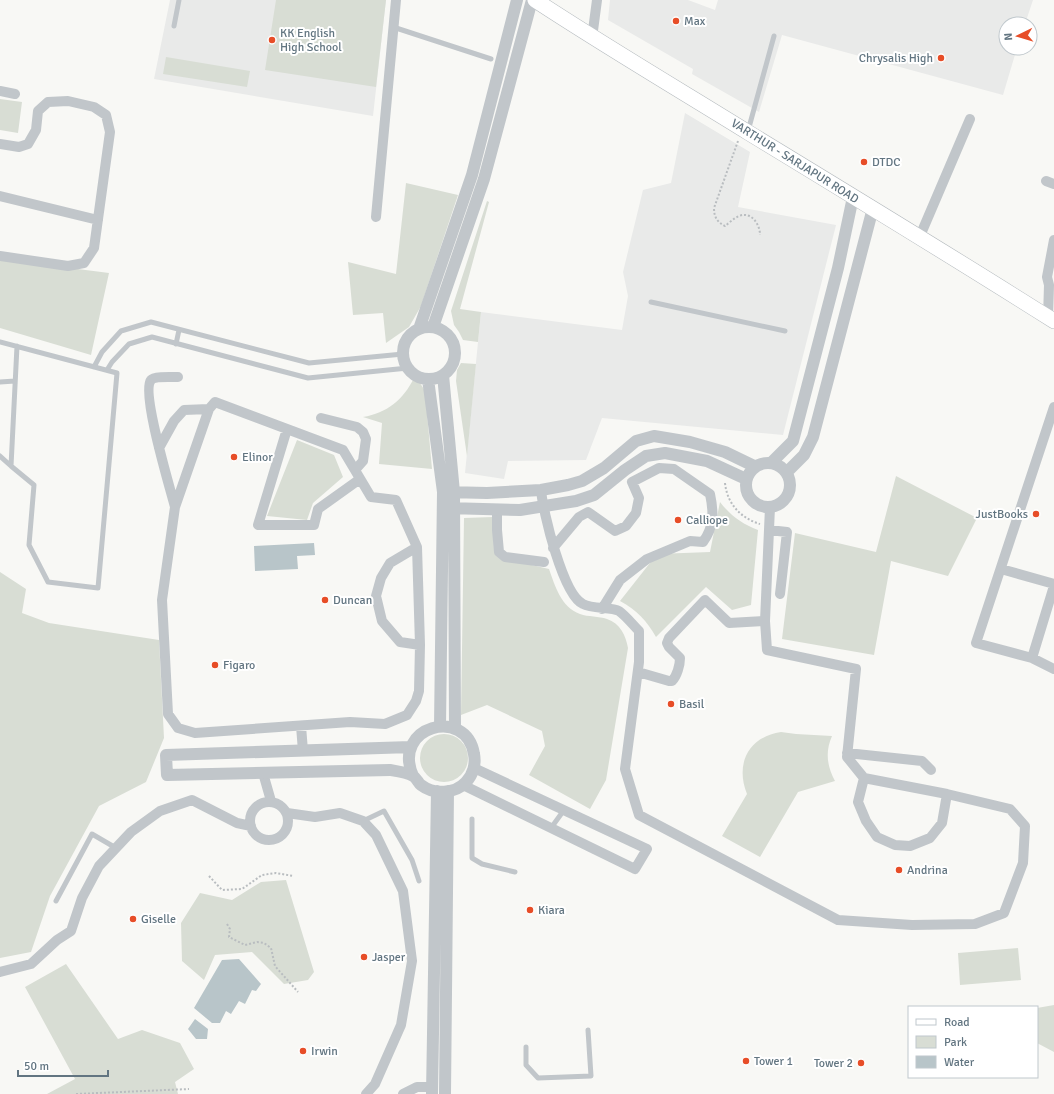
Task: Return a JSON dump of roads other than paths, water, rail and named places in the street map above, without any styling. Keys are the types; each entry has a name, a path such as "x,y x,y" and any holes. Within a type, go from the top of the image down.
{"main road":[{"name":"VARTHUR - SARJAPUR ROAD","path":"536,0 592,38 853,197 920,236 1051,319"}],"street":[{"path":"376,217 396,0"},
{"path":"419,329 472,175 517,0"},
{"path":"433,327 484,179 532,0"},
{"path":"592,38 597,0"},
{"path":"0,91 15,94"},
{"path":"0,144 19,147 28,144 36,130 38,111 48,102 68,101 94,107 106,115 110,132 94,248 84,263 68,266 0,256"},
{"path":"920,236 970,119"},
{"path":"0,196 98,220"},
{"path":"772,462 793,441 838,268 853,197"},
{"path":"787,472 804,455 813,438 873,208"},
{"path":"1051,319 1049,285 1047,277 1054,240"},
{"path":"838,268 856,274"},
{"path":"433,327 443,331 452,342 454,349 453,363 449,370 443,375 436,378 420,378 413,374 404,361 403,354 406,340 411,334 419,329 433,327"},
{"path":"443,375 449,492 455,729"},
{"path":"175,507 159,448 148,390 150,381 154,378 178,377"},
{"path":"428,379 449,492"},
{"path":"215,402 343,450 371,497 396,500 417,547 420,644 419,691 416,701 407,715 385,724 350,722 195,733 178,728 168,714 162,600 175,507 208,409 215,402"},
{"path":"1054,407 976,643 1032,658 1054,669"},
{"path":"159,448 174,421 184,410 208,409"},
{"path":"287,429 258,525 314,525 318,509 358,475 363,461 366,439 363,432 357,427 321,418"},
{"path":"449,492 487,493 541,490 582,481 604,468 636,441 654,436 690,442 725,452 754,466"},
{"path":"449,508 520,510 576,501 594,495 625,470 646,456 665,453 707,461 746,479"},
{"path":"762,462 772,462 787,472 790,480 790,491 782,502 770,507 758,505 753,501 747,491 746,479 754,466 762,462"},
{"path":"553,548 579,517 588,512 615,531 626,526 636,513 639,498 632,482 659,468 674,469 710,494 713,510 709,534 703,542 690,541 647,559 620,580 602,609"},
{"path":"541,490 543,506 553,548 571,592 581,604 618,611 638,631 638,672 625,769 639,814 838,920 912,925 975,924 1004,913 1023,863 1025,826 1010,809 947,794 864,778 847,757 856,669 767,650 765,621 770,507"},
{"path":"440,726 449,508"},
{"path":"497,509 499,552 505,557 544,562"},
{"path":"769,528 788,532 780,594"},
{"path":"417,547 390,563 381,578 376,596 382,621 400,642 420,644"},
{"path":"1001,568 1054,585 1032,658"},
{"path":"638,672 669,681 674,679 680,663 680,658 667,643 669,638 705,600 729,623 765,621"},
{"path":"301,726 303,751"},
{"path":"440,726 455,729 460,732 470,742 474,754 474,768 472,774 463,785 458,788 442,791 431,790 421,785 413,776 409,765 411,747 422,733 433,727 440,726"},
{"path":"411,747 166,755 167,775 390,770 413,776"},
{"path":"848,753 922,761 931,770"},
{"path":"216,754 216,774"},
{"path":"463,785 635,869 647,849 474,768"},
{"path":"263,773 271,801"},
{"path":"864,778 858,802 866,821 877,837 895,845 910,846 930,838 942,823 947,794"},
{"path":"432,1090 442,791"},
{"path":"403,1094 417,1087 432,1090 445,1090 442,791"},
{"path":"0,972 30,964 57,940 71,931 82,898 99,866 131,832 160,811 192,800 237,823 251,826"},
{"path":"265,801 271,801 278,803 283,807 287,813 288,826 283,835 273,840 262,839 257,836 251,826 250,816 256,806 265,801"},
{"path":"287,813 315,817 340,814 363,821 376,835 403,891 412,961 400,1024 375,1084 366,1094"}],"lane":[{"path":"174,26 179,0"},
{"path":"393,26 491,59"},
{"path":"745,130 774,36"},
{"path":"651,302 785,331"},
{"path":"94,367 102,352 122,331 151,322 309,363 403,354"},
{"path":"176,344 179,330"},
{"path":"107,370 112,362 129,344 152,337 308,378 408,368"},
{"path":"0,342 117,373 98,588 48,582 29,545 34,485 0,456"},
{"path":"11,466 17,346"},
{"path":"0,382 15,381"},
{"path":"551,828 564,810"},
{"path":"363,821 384,811 412,860 419,881"},
{"path":"472,819 472,858 482,864 515,872"},
{"path":"56,902 92,834 116,848"},
{"path":"526,1047 526,1065 538,1078 591,1076 588,1030"}],"water":[{"path":"314,543 315,555 297,556 298,569 255,571 254,546"},
{"path":"239,959 261,984 256,991 252,990 245,1004 239,1001 231,1014 226,1011 220,1023 212,1023 194,1008 222,960"},
{"path":"195,1019 208,1029 207,1039 196,1039 188,1029"}],"place":[{"name":"Max","path":"676,21"},
{"name":"KK English High School","path":"272,40"},
{"name":"Chrysalis High","path":"941,58"},
{"name":"DTDC","path":"864,162"},
{"name":"Elinor","path":"234,457"},
{"name":"JustBooks","path":"1036,514"},
{"name":"Calliope","path":"678,520"},
{"name":"Duncan","path":"325,600"},
{"name":"Figaro","path":"215,665"},
{"name":"Basil","path":"671,704"},
{"name":"Andrina","path":"899,870"},
{"name":"Kiara","path":"530,910"},
{"name":"Giselle","path":"133,919"},
{"name":"Jasper","path":"364,957"},
{"name":"Irwin","path":"303,1051"},
{"name":"Tower 1","path":"746,1061"},
{"name":"Tower 2","path":"861,1063"}]}
